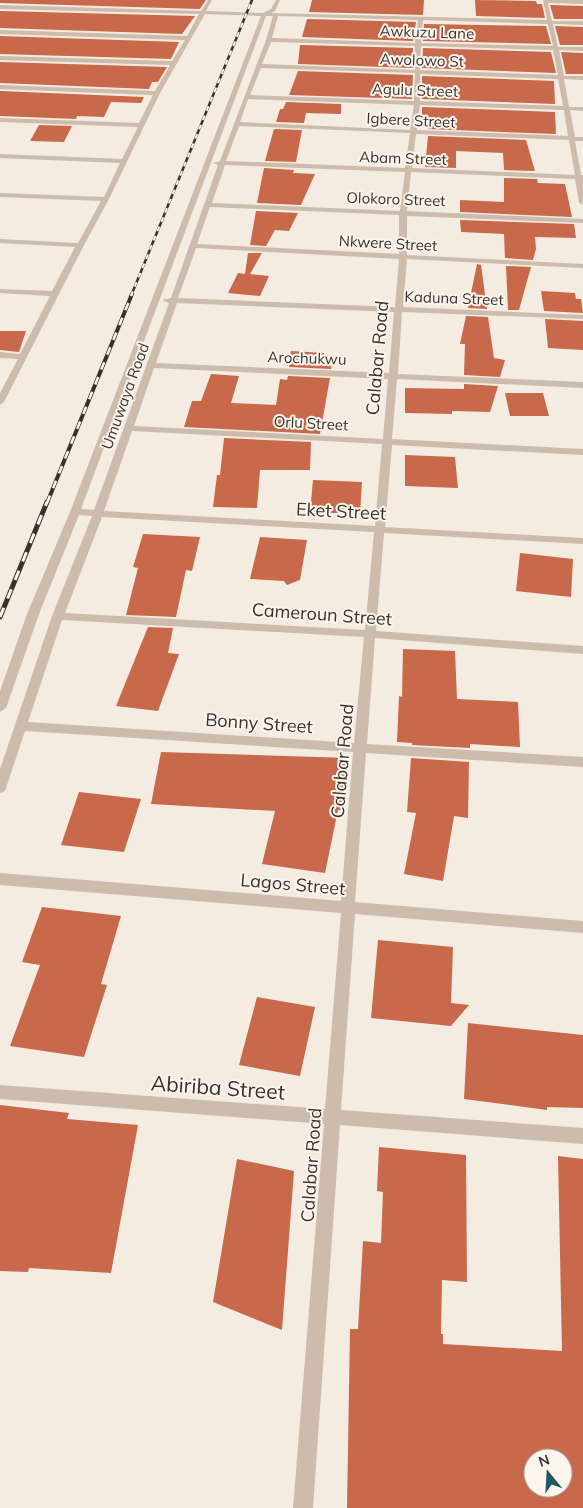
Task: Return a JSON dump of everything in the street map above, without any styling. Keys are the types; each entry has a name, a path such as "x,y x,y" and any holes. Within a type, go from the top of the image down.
{"street":[{"path":"0,402 80,245 106,199 157,93 210,0"},
{"path":"271,13 278,0"},
{"path":"583,2 545,0 581,177 583,203"},
{"path":"0,7 583,23"},
{"name":"Umuwaya Road","path":"0,788 58,616 98,513 246,97 269,40 271,13"},
{"name":"Umuwaya Road","path":"0,708 33,614 75,512 207,163 271,13"},
{"name":"Calabar Road","path":"303,1508 360,747 403,258 403,212 417,102 418,44 421,18"},
{"path":"0,32 188,38"},
{"name":"Awkuzu Lane","path":"269,40 583,49"},
{"path":"0,58 174,63"},
{"name":"Awolowo St","path":"259,66 583,78"},
{"path":"0,87 157,93"},
{"name":"Agulu Street","path":"246,97 583,109"},
{"path":"0,120 141,125"},
{"name":"Igbere Street","path":"237,124 583,139"},
{"path":"0,156 125,161"},
{"name":"Abam Street","path":"207,163 581,177"},
{"path":"0,195 106,199"},
{"name":"Olokoro Street","path":"208,205 583,221"},
{"path":"0,241 80,245"},
{"name":"Nkwere Street","path":"193,246 583,266"},
{"path":"0,291 55,294"},
{"name":"Kaduna Street","path":"155,300 583,317"},
{"path":"0,355 23,357"},
{"name":"Arochukwu","path":"150,366 583,385"},
{"name":"Orlu Street","path":"128,428 583,452"},
{"name":"Eket Street","path":"75,512 583,541"},
{"name":"Cameroun Street","path":"58,616 370,634 583,650"},
{"name":"Bonny Street","path":"22,726 583,762"},
{"name":"Lagos Street","path":"0,879 583,927"},
{"name":"Abiriba Street","path":"0,1092 583,1136"}],"building":[{"path":"0,0 206,0 200,9 0,3"},
{"path":"312,0 424,0 423,15 309,12"},
{"path":"475,0 536,1 537,4 542,4 545,18 476,16"},
{"path":"550,5 583,6 583,19 554,19"},
{"path":"0,11 195,16 182,34 0,28"},
{"path":"307,19 416,22 413,41 302,37"},
{"path":"424,24 546,26 551,44 423,41"},
{"path":"555,26 583,27 583,45 560,45"},
{"path":"0,36 179,42 171,59 0,54"},
{"path":"300,45 413,48 413,68 298,64"},
{"path":"423,48 551,52 556,73 422,68"},
{"path":"561,52 583,53 583,74 566,74"},
{"path":"0,62 167,67 158,82 152,82 149,89 0,83"},
{"path":"298,71 413,75 412,99 289,95"},
{"path":"422,76 554,81 555,104 422,99"},
{"path":"0,91 144,97 141,103 111,102 104,117 77,116 76,119 0,116"},
{"path":"286,102 341,104 341,114 306,113 304,123 276,122 280,109 283,109"},
{"path":"422,107 555,112 556,134 428,129 430,118 422,117"},
{"path":"39,125 72,126 64,142 30,141"},
{"path":"274,129 302,130 296,162 265,161"},
{"path":"428,136 526,140 535,171 504,170 503,153 456,151 456,168 425,167"},
{"path":"264,168 294,170 293,173 315,174 301,205 257,203"},
{"path":"504,178 537,179 538,183 565,184 572,217 460,212 460,200 504,202"},
{"path":"256,211 298,213 289,231 275,230 266,246 250,245"},
{"path":"460,220 574,224 576,238 535,237 536,249 533,260 505,258 504,234 461,232"},
{"path":"248,253 262,253 250,274 269,276 260,296 228,293 238,273 245,274"},
{"path":"477,264 481,265 487,309 468,308"},
{"path":"506,266 531,267 519,310 508,310"},
{"path":"541,291 575,293 576,299 581,299 583,313 544,311"},
{"path":"466,316 488,317 494,358 505,360 500,377 464,375 465,344 460,344"},
{"path":"545,319 583,321 583,350 548,348"},
{"path":"0,331 26,331 19,352 0,350"},
{"path":"291,351 324,353 324,357 333,357 331,369 289,367"},
{"path":"211,374 239,376 231,403 276,405 280,379 287,380 288,376 330,378 320,434 184,427 192,401 201,401"},
{"path":"464,384 498,386 490,412 452,411 452,414 405,413 405,388 464,389"},
{"path":"505,393 543,393 549,416 510,416"},
{"path":"224,438 311,442 310,470 260,470 257,508 213,507 217,475 220,475"},
{"path":"405,455 455,457 458,488 405,486"},
{"path":"313,480 362,482 360,514 310,512"},
{"path":"143,534 200,537 192,571 186,570 176,617 126,615 138,568 133,567"},
{"path":"260,537 307,540 300,580 287,585 284,581 250,579"},
{"path":"520,553 573,559 571,597 516,591"},
{"path":"148,627 173,628 168,653 179,654 158,711 116,706"},
{"path":"403,649 455,651 457,699 518,702 520,747 470,744 470,748 412,745 412,743 397,742 399,696 402,697"},
{"path":"161,752 348,758 344,810 338,810 325,873 262,864 275,811 151,804"},
{"path":"411,758 469,762 468,818 454,816 443,881 404,874 416,813 407,812"},
{"path":"79,792 141,799 124,852 61,845"},
{"path":"42,907 121,916 101,984 107,985 84,1057 10,1046 40,965 22,962"},
{"path":"378,940 453,947 451,1003 469,1005 451,1026 371,1018"},
{"path":"257,997 315,1007 300,1076 239,1065"},
{"path":"468,1023 583,1035 583,1108 547,1107 547,1110 464,1099"},
{"path":"0,1105 69,1113 67,1119 138,1125 111,1273 29,1268 28,1272 0,1271"},
{"path":"379,1147 466,1155 467,1282 442,1280 441,1334 443,1334 443,1344 562,1351 558,1156 583,1159 583,1508 347,1508 350,1329 358,1329 363,1241 381,1243 383,1192 377,1191"},
{"path":"237,1159 294,1171 282,1330 213,1302"}],"railway":[{"path":"131,296 252,0"},
{"path":"47,503 132,294"},
{"path":"0,617 47,502"}]}
